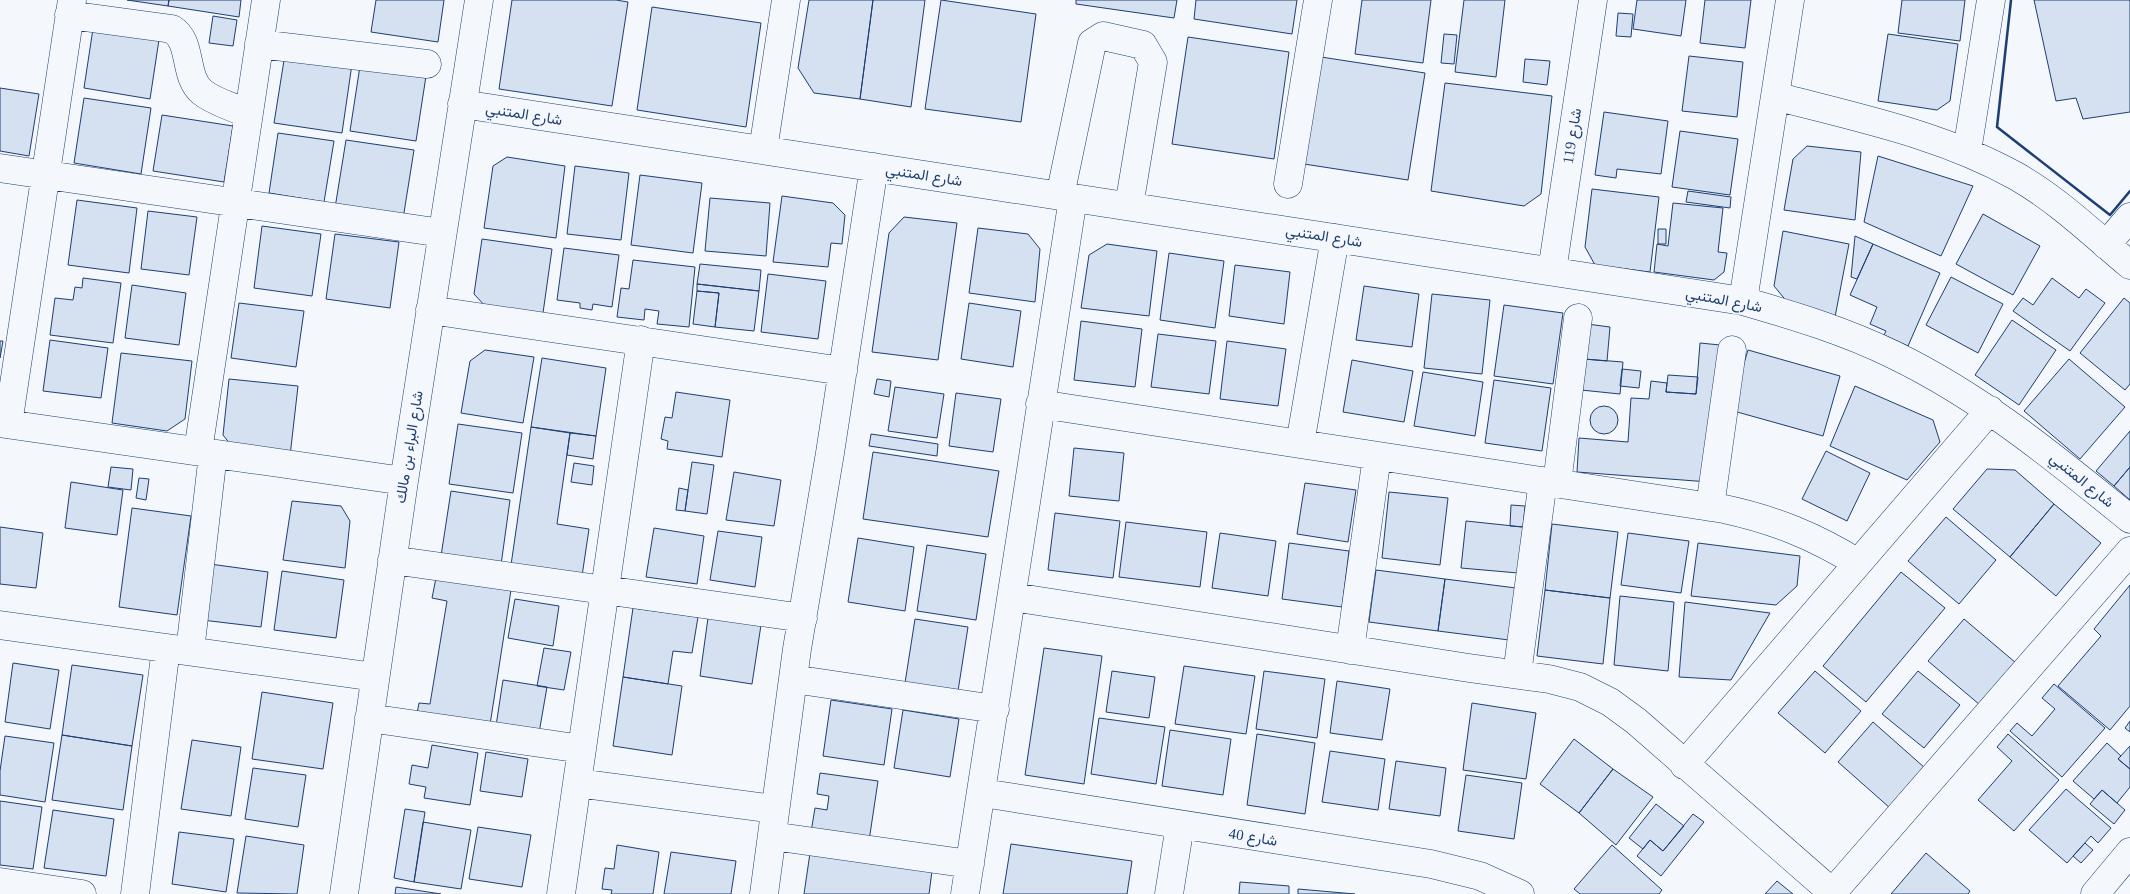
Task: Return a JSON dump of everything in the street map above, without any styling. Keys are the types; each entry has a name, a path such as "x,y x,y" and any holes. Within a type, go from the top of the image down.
{"street":[{"path":"135,894 178,650 206,452 236,202 266,0"},
{"name":"شارع البراء بن مالك","path":"344,894 392,560 479,0"},
{"path":"763,150 786,0"},
{"path":"1288,184 1318,0"},
{"name":"شارع 119","path":"1552,271 1593,0"},
{"path":"1743,301 1790,0"},
{"path":"1967,151 1990,0"},
{"path":"248,114 208,96 197,86 193,80 182,38 172,28 66,4 46,175 4,423 404,481"},
{"path":"965,894 983,793 1013,597 1067,197 1092,43 1103,36 1142,45 1153,62 1129,206"},
{"path":"259,44 427,64"},
{"path":"1775,96 1929,137 1967,151 2018,177 2064,208 2130,265"},
{"name":"شارع المتنبي","path":"462,104 1743,301 1844,332 1942,381 1990,410 2070,469 2130,519"},
{"path":"764,894 793,680 874,167"},
{"path":"0,168 442,233"},
{"path":"2106,245 2130,217"},
{"path":"1300,444 1335,238"},
{"path":"430,310 843,370"},
{"path":"1517,674 1578,318"},
{"path":"561,894 641,340"},
{"path":"1710,507 1732,350"},
{"path":"1040,404 1710,507 1759,517 1794,529 1827,544 1858,563"},
{"path":"1684,765 1990,410"},
{"path":"1350,650 1377,456"},
{"path":"1013,597 1549,679 1580,688 1610,702 1636,721 1684,765 1833,893 2130,551"},
{"path":"392,560 803,618"},
{"path":"0,625 375,677"},
{"path":"793,680 995,709"},
{"path":"369,718 582,749"},
{"path":"577,783 775,809"},
{"name":"شارع 40","path":"983,793 1448,868 1480,876 1520,894"},
{"path":"1169,894 1180,825"},
{"path":"772,836 970,864"},
{"path":"2095,894 2130,852"},
{"path":"0,882 82,894"}],"building":[{"path":"127,0 169,0 168,6"},
{"path":"169,0 241,0 239,17 168,6"},
{"path":"376,0 444,0 438,42 371,32"},
{"path":"512,0 616,0 628,2 612,106 499,89"},
{"path":"809,0 873,0 860,99 814,93 798,68"},
{"path":"873,0 925,0 911,107 860,99"},
{"path":"941,0 1036,14 1021,122 925,109"},
{"path":"1076,0 1177,0 1174,18 1076,4"},
{"path":"1196,0 1297,0 1292,34 1194,19"},
{"path":"1362,0 1431,0 1423,63 1355,54"},
{"path":"1464,0 1505,0 1496,77 1455,72"},
{"path":"1637,0 1686,0 1681,36 1633,29"},
{"path":"1705,0 1751,0 1745,48 1700,43"},
{"path":"1902,0 1965,0 1960,41 1898,33"},
{"path":"2034,0 2130,0 2130,112 2083,119 2076,98 2056,101"},
{"path":"652,7 761,23 746,127 637,110"},
{"path":"1618,13 1633,14 1631,37 1616,36"},
{"path":"213,16 237,20 233,46 209,43"},
{"path":"94,22 160,33 150,99 84,88"},
{"path":"1444,34 1457,35 1454,64 1441,63"},
{"path":"1888,34 1958,44 1950,101 1937,110 1878,101"},
{"path":"1188,37 1289,52 1274,159 1172,144"},
{"path":"285,54 352,64 342,133 274,123"},
{"path":"1689,56 1743,62 1737,117 1682,111"},
{"path":"1321,57 1425,73 1408,180 1304,164"},
{"path":"1525,59 1550,61 1547,85 1523,82"},
{"path":"360,66 426,76 416,141 350,131"},
{"path":"1445,83 1552,96 1541,194 1524,206 1431,191"},
{"path":"0,88 39,94 29,156 0,151"},
{"path":"84,98 151,108 141,174 74,163"},
{"path":"1604,112 1668,121 1661,174 1617,169 1616,178 1595,175"},
{"path":"162,115 233,126 224,182 153,171"},
{"path":"1680,131 1738,139 1730,195 1672,187"},
{"path":"278,133 334,141 324,202 269,193"},
{"path":"346,140 414,150 403,219 335,208"},
{"path":"1807,146 1861,152 1855,220 1784,210 1793,159"},
{"path":"1878,156 1973,186 1941,256 1864,222"},
{"path":"507,157 565,166 556,238 484,228 493,166"},
{"path":"575,166 629,173 621,240 567,234"},
{"path":"640,175 702,183 693,253 631,245"},
{"path":"1592,189 1659,197 1650,272 1595,265 1585,247"},
{"path":"1688,191 1731,197 1730,208 1686,202"},
{"path":"782,196 833,203 845,215 842,244 831,243 828,267 773,262"},
{"path":"710,198 770,203 766,256 705,251"},
{"path":"77,200 137,208 129,273 68,265"},
{"path":"1673,203 1723,208 1718,252 1727,253 1724,272 1714,280 1654,272 1657,244 1668,246"},
{"path":"148,211 197,217 189,275 141,269"},
{"path":"1983,214 2040,246 2013,295 1956,264"},
{"path":"904,217 957,223 938,360 872,352 889,233"},
{"path":"262,226 321,234 312,296 254,288"},
{"path":"978,228 1028,234 1040,249 1035,302 969,293"},
{"path":"1658,229 1666,229 1666,244 1658,244"},
{"path":"1783,231 1849,244 1835,317 1793,309 1774,286"},
{"path":"335,234 399,242 390,308 326,299"},
{"path":"1855,236 1873,244 1857,279 1851,277"},
{"path":"482,239 552,249 543,313 486,307 474,294"},
{"path":"1107,244 1157,251 1149,316 1081,308 1089,255"},
{"path":"1873,244 1940,273 1908,346 1884,335 1886,331 1870,324 1877,307 1850,295"},
{"path":"564,248 619,255 612,307 593,304 592,310 580,308 580,303 557,300"},
{"path":"1169,253 1224,261 1215,328 1160,320"},
{"path":"633,260 695,267 689,327 657,324 659,311 645,309 644,320 617,317 621,288 629,289"},
{"path":"700,264 761,270 759,291 697,284"},
{"path":"1235,265 1290,272 1284,324 1229,316"},
{"path":"768,274 826,281 818,339 761,332"},
{"path":"1951,277 2003,304 1978,353 1926,325"},
{"path":"83,278 121,283 113,343 50,335 55,298 73,300 75,287 82,288"},
{"path":"2052,278 2079,298 2086,289 2105,303 2070,351 2013,311 2023,298 2033,305"},
{"path":"697,284 759,291 754,331 715,327 719,293 697,291"},
{"path":"132,285 186,293 179,345 125,338"},
{"path":"1364,286 1419,294 1412,347 1356,340"},
{"path":"697,291 719,293 715,327 693,324"},
{"path":"1432,294 1490,300 1482,374 1424,368"},
{"path":"2124,298 2130,303 2130,384 2125,390 2080,353"},
{"path":"239,303 304,311 296,367 231,358"},
{"path":"969,303 1021,311 1013,367 961,359"},
{"path":"1504,305 1563,313 1553,384 1494,376"},
{"path":"2012,320 2056,350 2019,405 1975,375"},
{"path":"1081,321 1142,329 1135,387 1074,380"},
{"path":"1587,324 1610,327 1607,361 1584,359"},
{"path":"1158,334 1216,341 1209,394 1151,387"},
{"path":"50,340 108,348 101,398 43,391"},
{"path":"0,341 3,341 0,358"},
{"path":"1227,341 1286,349 1278,406 1220,399"},
{"path":"1700,343 1720,345 1709,482 1577,472 1579,438 1628,442 1631,398 1649,399 1651,381 1667,383 1666,392 1696,394"},
{"path":"485,350 534,357 523,423 461,413 470,361"},
{"path":"1748,350 1840,376 1823,436 1730,410"},
{"path":"121,353 192,361 185,419 167,431 112,423"},
{"path":"542,358 606,368 596,436 531,427"},
{"path":"1584,359 1623,362 1620,394 1581,390"},
{"path":"2069,359 2125,407 2080,459 2024,411"},
{"path":"1352,360 1413,371 1404,422 1343,412"},
{"path":"1622,369 1641,371 1639,388 1620,386"},
{"path":"1423,372 1483,382 1475,436 1414,426"},
{"path":"1668,375 1698,377 1696,394 1666,392"},
{"path":"229,379 298,386 290,456 235,450 223,435"},
{"path":"877,379 891,381 889,397 874,394"},
{"path":"1494,380 1551,388 1542,451 1485,443"},
{"path":"1855,386 1933,420 1940,442 1907,480 1830,446"},
{"path":"895,387 944,394 937,438 888,431"},
{"path":"676,392 730,400 722,457 667,449 668,441 661,439 665,417 672,418"},
{"path":"956,393 1001,399 993,452 949,446"},
{"path":"1604,406 1614,410 1618,420 1614,430 1604,434 1594,430 1590,420 1594,410"},
{"path":"458,424 522,433 513,493 449,484"},
{"path":"531,427 570,433 557,524 589,529 582,576 511,565"},
{"path":"2130,431 2130,467 2114,486 2096,471"},
{"path":"570,433 596,436 593,459 567,455"},
{"path":"871,434 938,444 937,456 869,446"},
{"path":"1074,448 1124,453 1119,501 1069,496"},
{"path":"1826,451 1870,473 1847,521 1802,499"},
{"path":"873,452 999,471 988,537 863,519"},
{"path":"692,462 714,465 707,514 685,511"},
{"path":"574,463 594,466 592,485 571,482"},
{"path":"111,467 133,469 131,490 108,487"},
{"path":"2130,467 2130,500 2114,486"},
{"path":"1987,469 2015,470 2054,504 2010,557 1953,509"},
{"path":"734,472 781,480 774,526 726,520"},
{"path":"139,478 149,479 146,500 136,498"},
{"path":"71,482 123,490 117,535 65,528"},
{"path":"1305,483 1356,490 1348,542 1297,534"},
{"path":"679,488 688,490 685,511 676,510"},
{"path":"451,491 510,500 501,565 441,556"},
{"path":"1389,492 1448,498 1440,565 1382,558"},
{"path":"292,501 341,506 350,521 345,568 283,560"},
{"path":"2054,504 2101,543 2056,596 2010,557"},
{"path":"1511,505 1525,506 1523,527 1510,526"},
{"path":"132,508 191,516 177,615 119,607"},
{"path":"1055,513 1120,521 1113,578 1048,570"},
{"path":"1946,517 1996,560 1959,604 1908,561"},
{"path":"1466,521 1523,527 1518,573 1461,568"},
{"path":"1126,522 1207,532 1200,587 1119,577"},
{"path":"1552,524 1618,532 1610,598 1545,590"},
{"path":"0,527 43,533 36,588 0,584"},
{"path":"654,528 704,536 697,584 646,577"},
{"path":"718,531 762,537 755,587 710,580"},
{"path":"1220,533 1276,541 1268,596 1212,588"},
{"path":"1628,533 1689,541 1681,593 1621,585"},
{"path":"858,538 914,547 905,611 848,602"},
{"path":"1289,543 1349,551 1342,607 1282,599"},
{"path":"1698,543 1800,556 1797,586 1776,605 1691,596"},
{"path":"927,545 986,554 976,620 917,611"},
{"path":"210,564 268,572 261,627 202,620"},
{"path":"1376,570 1445,579 1438,631 1369,622"},
{"path":"282,571 344,580 336,638 274,630"},
{"path":"1901,572 1945,608 1866,702 1823,666"},
{"path":"436,578 511,590 489,731 416,719 419,703 430,704 447,601 432,598"},
{"path":"1445,579 1516,588 1509,640 1438,631"},
{"path":"2130,585 2130,706 2110,730 2058,686 2101,636 2094,629"},
{"path":"1545,590 1610,598 1603,664 1537,656"},
{"path":"1620,596 1674,602 1668,671 1614,665"},
{"path":"515,599 559,606 553,646 508,638"},
{"path":"1685,602 1770,613 1731,680 1679,677"},
{"path":"633,608 698,617 692,653 673,651 668,684 623,677"},
{"path":"708,618 761,625 752,684 700,676"},
{"path":"915,619 968,627 958,691 905,683"},
{"path":"1964,619 2016,663 1980,705 1928,661"},
{"path":"544,648 571,652 564,690 537,686"},
{"path":"1044,648 1102,656 1084,784 1025,775"},
{"path":"13,663 59,670 50,729 5,722"},
{"path":"72,665 143,675 132,746 62,735"},
{"path":"1184,666 1255,676 1246,734 1175,724"},
{"path":"1112,671 1155,677 1149,718 1106,712"},
{"path":"1264,671 1325,679 1317,738 1256,729"},
{"path":"1815,671 1861,711 1825,753 1778,713"},
{"path":"1918,671 1960,705 1924,748 1882,714"},
{"path":"623,677 682,686 672,755 613,746"},
{"path":"503,680 547,687 539,733 496,726"},
{"path":"1337,681 1390,689 1382,740 1330,733"},
{"path":"2054,684 2105,728 2062,777 2010,731 2017,723 2032,736 2055,709 2042,698"},
{"path":"262,692 333,703 323,769 252,759"},
{"path":"831,700 892,709 884,765 823,756"},
{"path":"1472,703 1536,713 1526,779 1463,770"},
{"path":"903,710 959,719 950,777 894,768"},
{"path":"1099,718 1165,727 1156,784 1091,774"},
{"path":"2130,721 2130,732 2125,728"},
{"path":"1873,722 1925,768 1890,808 1838,762"},
{"path":"1170,730 1231,739 1223,795 1162,786"},
{"path":"1257,734 1315,743 1305,814 1247,805"},
{"path":"2008,734 2059,780 2014,831 1978,800 2012,761 1997,747"},
{"path":"62,735 132,746 123,810 52,800"},
{"path":"5,736 54,743 45,802 0,795 0,771"},
{"path":"1574,739 1613,769 1579,813 1540,784"},
{"path":"192,740 241,747 231,816 181,809"},
{"path":"2107,743 2121,756 2118,759 2130,769 2130,787 2117,803 2102,790 2094,799 2073,781"},
{"path":"432,745 478,753 470,805 424,798 426,787 409,784 412,765 428,768"},
{"path":"2130,746 2130,769 2118,759"},
{"path":"1330,751 1385,759 1378,810 1322,802"},
{"path":"486,752 528,759 522,797 480,791"},
{"path":"1396,761 1446,768 1440,816 1389,809"},
{"path":"253,768 306,775 298,827 245,819"},
{"path":"1613,769 1653,797 1616,845 1579,813"},
{"path":"820,773 878,781 869,841 811,832 815,808 827,810 829,796 817,794"},
{"path":"1466,775 1522,783 1514,839 1458,831"},
{"path":"2066,789 2111,828 2098,843 2091,836 2067,863 2029,830"},
{"path":"2102,790 2125,810 2114,824 2090,804"},
{"path":"0,801 42,807 33,869 0,865"},
{"path":"1656,804 1684,826 1663,851 1650,840 1643,849 1629,838"},
{"path":"405,809 425,812 414,882 394,878"},
{"path":"53,810 114,819 106,876 44,868"},
{"path":"1693,814 1704,822 1661,876 1637,856 1650,840 1663,851"},
{"path":"423,822 471,830 461,889 414,882"},
{"path":"478,827 531,835 522,887 469,879"},
{"path":"179,832 234,839 226,892 172,884"},
{"path":"246,836 304,845 297,894 237,893"},
{"path":"2085,843 2093,850 2081,863 2073,856"},
{"path":"1011,844 1132,861 1127,894 1003,894"},
{"path":"617,845 659,852 653,894 611,894 612,890 602,889 605,868 614,869"},
{"path":"1612,845 1662,890 1659,894 1580,894 1574,889"},
{"path":"671,852 736,861 731,894 664,894"},
{"path":"810,853 932,871 929,894 804,894"},
{"path":"1926,853 1970,891 1968,894 1891,894"},
{"path":"1777,881 1793,894 1765,894"},
{"path":"1240,882 1289,886 1289,894 1239,894"},
{"path":"396,887 441,894 395,894"},
{"path":"1298,889 1355,894 1298,894"}],"wall":[{"path":"2011,0 1997,127 2110,215 2130,191"}]}
